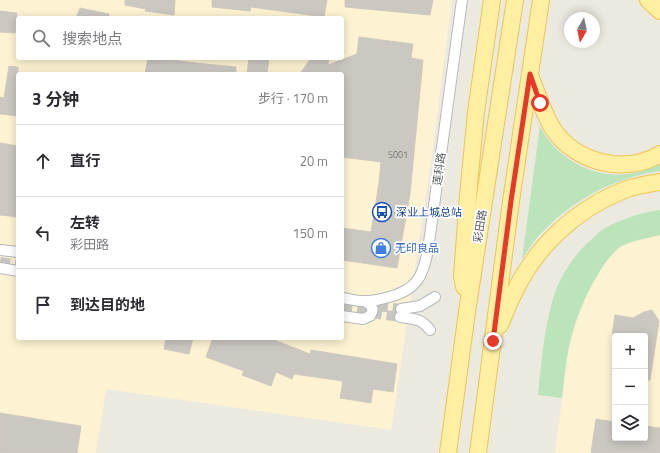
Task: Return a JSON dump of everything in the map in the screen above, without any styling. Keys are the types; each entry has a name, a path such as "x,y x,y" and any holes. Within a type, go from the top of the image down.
{"main road":[{"path":"467,312 462,276 468,196 476,112 492,0"},
{"name":"彩田路","path":"448,453 467,312 515,0"},
{"path":"478,453 510,209 541,0"},
{"path":"648,0 660,11"},
{"path":"530,74 542,108 553,129 575,151 590,159 620,164 644,161 660,154"},
{"path":"493,341 515,291 529,267 544,246 560,230 580,214 601,201 622,191 642,185 660,182"}],"street":[{"name":"莲科路","path":"344,298 366,301 395,295 407,290 418,279 426,262 462,0"},
{"path":"0,250 16,252"},
{"path":"0,268 16,270"},
{"path":"430,330 425,323 400,313 420,306 435,297"},
{"path":"344,316 363,319 370,316 373,309 366,301"}],"shaded area":[{"path":"0,0 452,0 432,155 391,430 106,389 96,453 0,453"},
{"path":"660,235 660,453 555,453 569,347 575,326 585,298 594,280 607,260 621,246"}],"green space":[{"path":"540,126 558,150 575,163 585,168 605,174 616,175 640,172 660,164 660,171 625,179 592,194 577,203 562,214 534,241 522,259"},
{"path":"660,210 660,235 631,242 619,248 604,264 590,289 577,317 571,337 566,360 562,398 538,395 544,342 550,310 560,280 571,262 585,245 602,230 630,217"}],"building":[{"path":"125,0 175,0 174,15 145,11 146,9 125,5"},
{"path":"212,0 327,0 324,16 251,7 250,11 212,7"},
{"path":"345,0 433,0 430,15 345,7"},
{"path":"80,8 109,14 109,16 77,16"},
{"path":"0,11 17,13 15,33 0,32"},
{"path":"359,37 413,44 411,58 423,60 410,194 397,268 344,260 344,228 371,232 381,162 344,157 344,72 301,72 310,60 329,60 328,65 357,54"},
{"path":"148,60 172,60 236,67 236,72 145,72"},
{"path":"249,60 269,60 267,72 247,72"},
{"path":"9,66 18,67 18,72 16,72 16,116 0,114 0,97 4,98"},
{"path":"0,143 16,146 16,217 0,215"},
{"path":"652,310 659,321 650,380 648,380 648,333 612,333 615,315 633,318 644,312"},
{"path":"166,340 192,340 189,354 164,349"},
{"path":"212,340 274,340 310,354 311,350 397,364 393,392 373,389 371,403 340,398 343,381 294,374 292,379 276,372 271,386 242,375 244,371 206,357"},
{"path":"0,413 81,426 77,453 0,453"},
{"path":"596,419 612,422 612,441 648,441 648,426 660,428 660,453 591,453"}],"tunnel":[{"path":"0,262 16,265"},
{"path":"363,304 401,309"},
{"path":"344,309 400,317"}],"place":[{"name":"深业上城总站","path":"382,212"},
{"name":"无印良品","path":"381,248"}],"route":[{"path":"493,341 511,201 530,74 540,103"}]}
